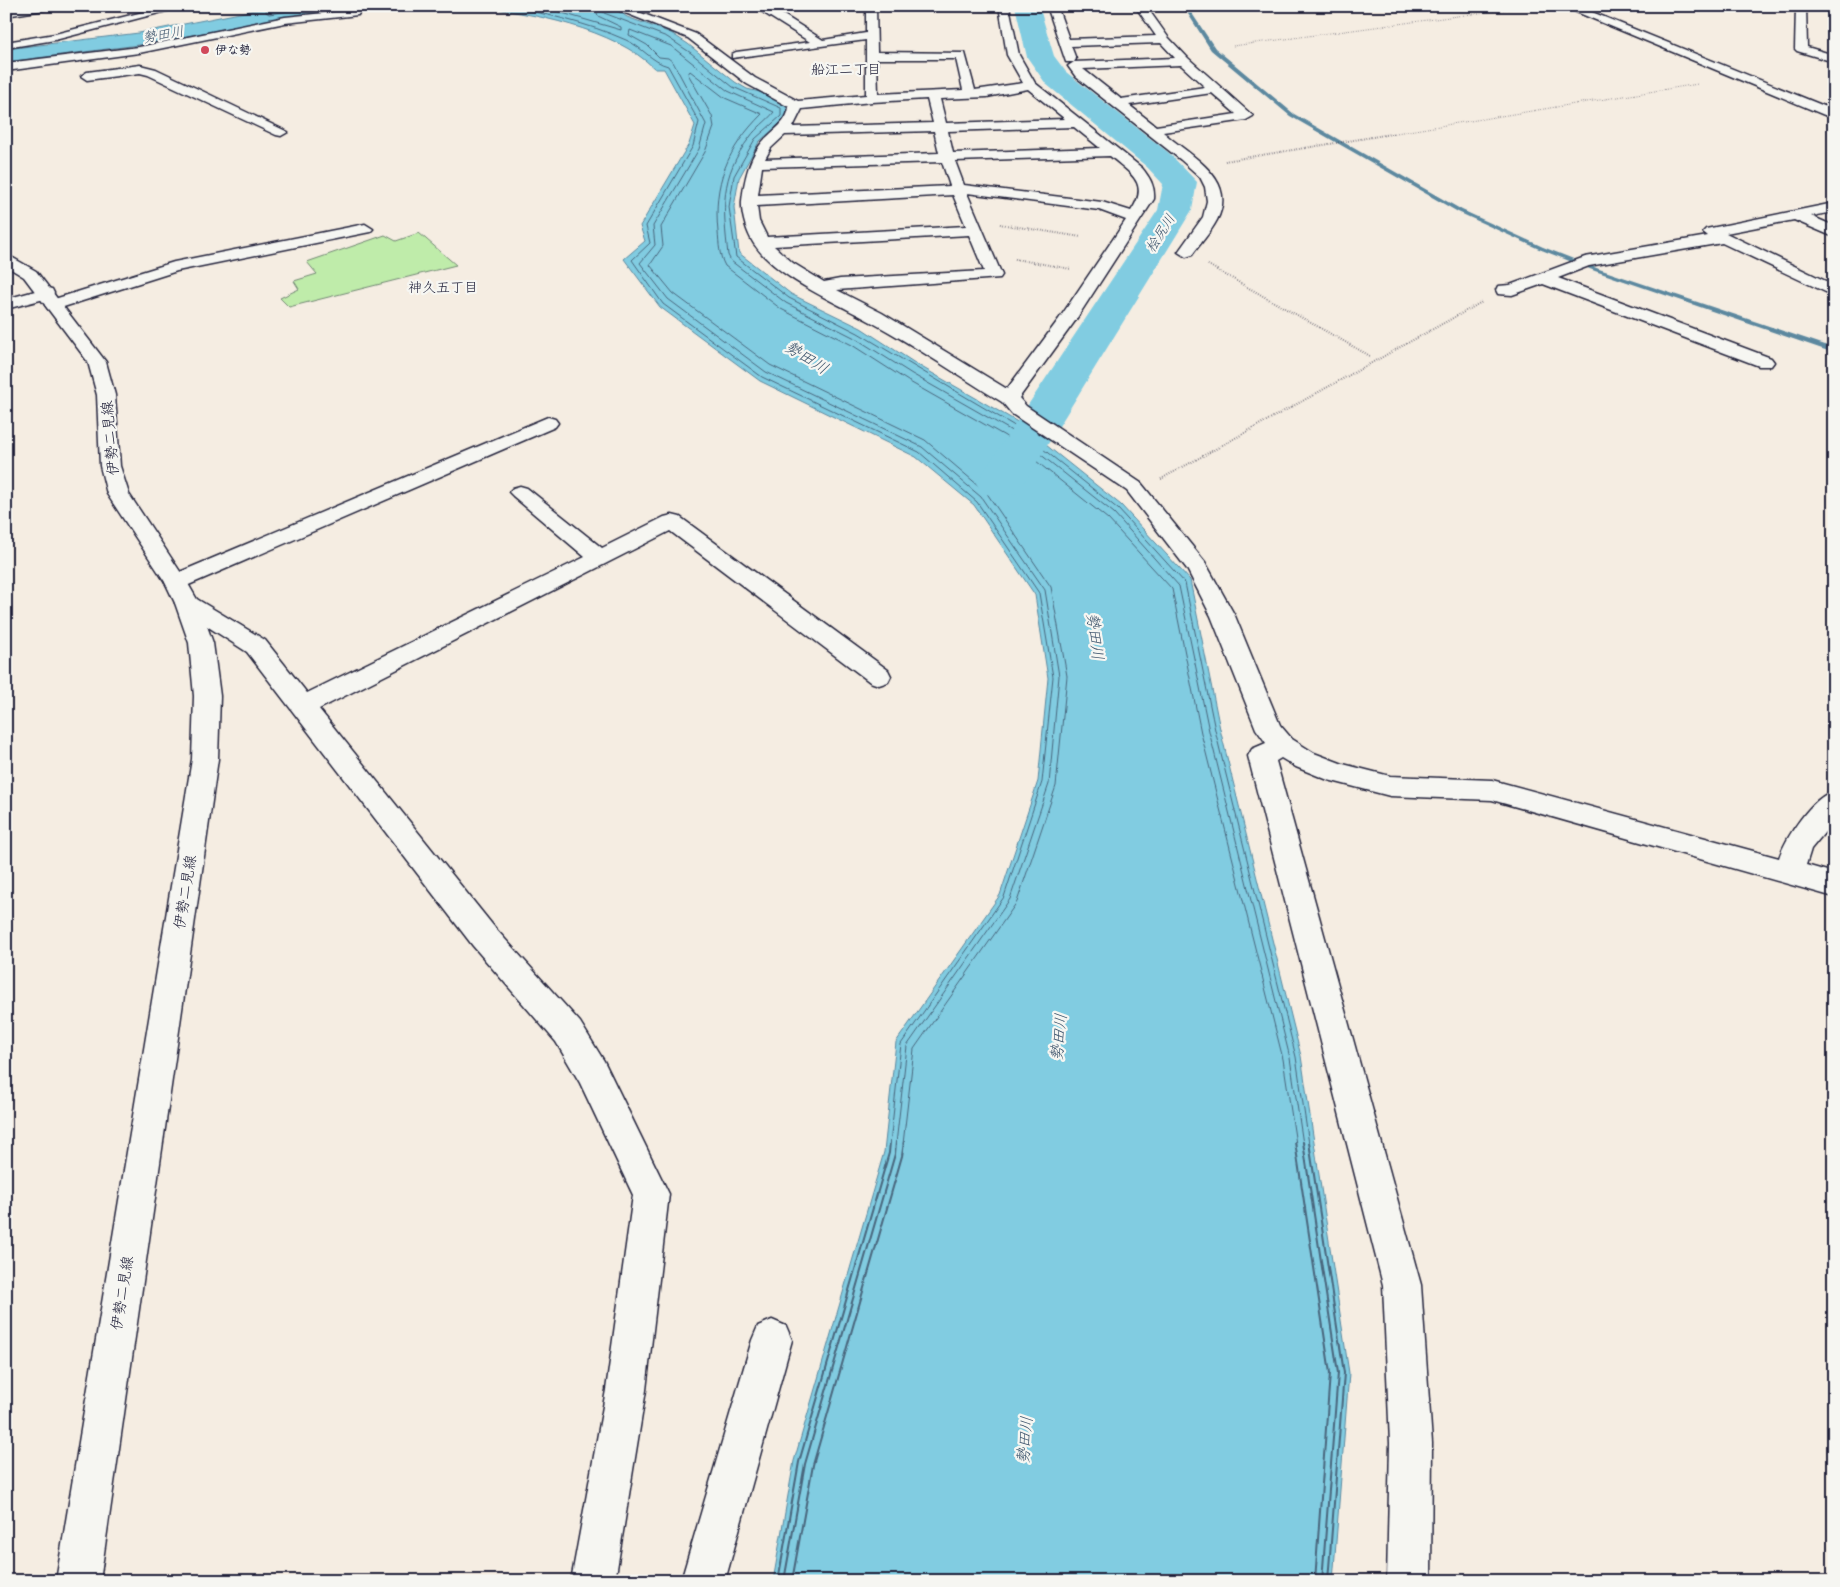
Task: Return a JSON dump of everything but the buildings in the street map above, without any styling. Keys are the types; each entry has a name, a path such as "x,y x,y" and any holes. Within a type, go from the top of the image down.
{"street":[{"path":"9,6 12,12 50,6"},
{"path":"6,45 55,37 181,6"},
{"path":"758,6 767,9 819,42"},
{"path":"872,6 870,56 872,98"},
{"path":"1004,6 1013,55 1030,85 1116,152 1145,180 1147,197 1066,322 1021,385 1014,404"},
{"path":"1052,6 1069,59 1074,66 1085,78 1196,164 1211,182 1213,198 1211,217 1186,252"},
{"path":"1140,6 1164,40 1184,61 1246,116 1153,130"},
{"path":"1567,6 1834,115"},
{"path":"1801,6 1800,49 1834,59"},
{"path":"617,7 692,36 740,74 796,104 872,98 987,93 1030,85"},
{"path":"117,9 140,16"},
{"path":"6,67 139,50 285,20 354,13"},
{"path":"736,56 819,42 871,36"},
{"path":"1065,43 1164,40"},
{"path":"725,46 747,64"},
{"path":"870,56 961,55 970,94"},
{"path":"1074,66 1184,61"},
{"path":"77,77 140,69 152,72 280,132"},
{"path":"1118,103 1215,89"},
{"path":"822,288 840,284 994,275 958,189 947,157 933,96"},
{"path":"796,104 794,118 766,145 757,163 748,200 750,219 761,242 779,262 870,316 876,317 1014,404 1134,486 1197,567 1223,616 1269,729 1283,746 1304,760 1338,773 1390,786 1492,790 1834,885"},
{"path":"782,131 1080,123"},
{"path":"757,163 1116,152"},
{"path":"748,200 974,189 1111,209 1133,217"},
{"path":"1111,209 1147,197"},
{"path":"1834,207 1711,232 1722,239 1834,291"},
{"path":"1796,215 1834,232"},
{"path":"761,242 973,225"},
{"path":"6,304 50,299 174,266 365,229"},
{"path":"1504,290 1512,290 1580,263 1722,239"},
{"name":"伊勢二見線","path":"6,259 30,274 85,343 97,362 106,395 110,466 118,494 182,593 200,643 206,687 205,759 78,1581"},
{"path":"1542,278 1765,362"},
{"path":"548,423 182,593 256,646 484,937 568,1032 592,1072 650,1194 626,1390 593,1581"},
{"path":"520,492 590,549 598,558"},
{"path":"303,706 672,522 879,676"},
{"path":"1283,746 1261,756 1402,1285 1411,1443 1409,1581"},
{"path":"1789,872 1798,844 1834,801"},
{"path":"704,1581 726,1495 772,1340"}],"path":[{"path":"1233,46 1532,6"},
{"path":"1221,162 1743,77"},
{"path":"973,225 1081,237"},
{"path":"1186,252 1370,356"},
{"path":"985,254 1097,274"},
{"path":"1134,486 1161,479 1504,290"}],"green space":[{"path":"419,233 456,265 289,307 280,298 299,289 294,281 317,274 307,262 385,235 396,241"}],"water":[{"name":"勢田川","path":"275,6 381,6 307,13 146,44 6,62 6,49 139,33"},
{"name":"勢田川","path":"474,6 597,6 620,12 627,17 671,33 688,44 735,82 747,89 764,93 785,104 787,109 786,118 759,142 739,178 734,207 739,253 791,294 861,328 918,365 1016,421 1121,505 1190,580 1220,729 1301,1056 1349,1373 1333,1581 773,1581 794,1461 884,1152 896,1042 1000,895 1038,781 1048,678 1035,595 974,505 916,457 760,381 660,307 624,259 645,241 640,226 689,144 695,125 664,69 655,69 638,55 595,33 546,18"}],"waterway":[{"name":"桧尻川","path":"1000,483 1175,210 1180,182 1158,160 1056,78 1041,57 1027,6"},
{"path":"1185,6 1213,49 1292,115 1460,211 1541,248 1597,270 1834,351"}],"place":[{"name":"伊な勢","path":"205,50"}],"district":[{"name":"船江二丁目","path":"846,69"},
{"name":"神久五丁目","path":"443,287"}]}
